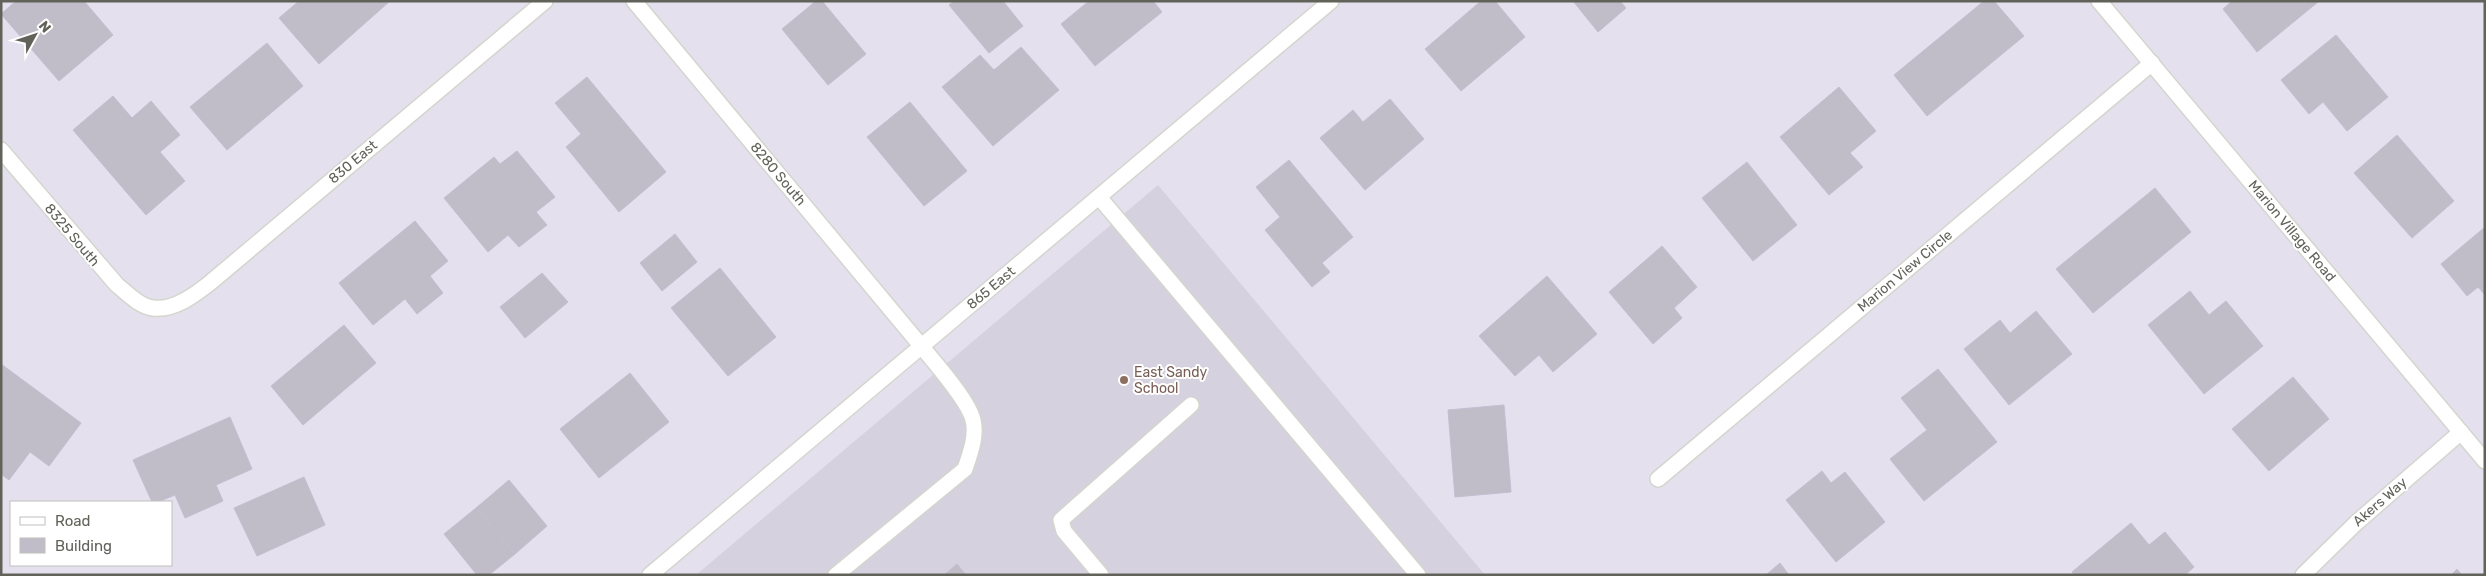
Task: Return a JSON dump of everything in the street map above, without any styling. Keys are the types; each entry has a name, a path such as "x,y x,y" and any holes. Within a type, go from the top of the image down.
{"street":[{"name":"830 East","path":"154,308 174,305 187,299 211,282 545,1"},
{"name":"8280 South","path":"634,1 922,346 965,403 974,419 973,447 965,469 836,575"},
{"name":"865 East","path":"650,575 1332,1"},
{"name":"Marion Village Road","path":"2099,1 2485,461"},
{"name":"Marion View Circle","path":"1658,479 2152,63"},
{"name":"8325 South","path":"1,150 101,269 134,300 154,308"},
{"path":"1099,197 1418,575"},
{"path":"1101,575 1064,530 1061,520 1191,406"},
{"name":"Akers Way","path":"2303,575 2356,523 2461,432"}],"shaded area":[{"name":"East Sandy School","path":"1158,185 1485,575 696,575"}],"building":[{"path":"16,1 84,1 113,35 59,81 1,14"},
{"path":"299,1 390,1 319,64 279,18"},
{"path":"816,1 822,1 866,54 828,85 782,29"},
{"path":"954,1 1003,1 1023,26 989,53 949,5"},
{"path":"1089,1 1153,1 1162,12 1095,66 1061,24"},
{"path":"1481,1 1495,1 1525,37 1461,91 1425,49"},
{"path":"1573,1 1620,1 1626,8 1598,32"},
{"path":"1984,1 1994,1 2024,36 1927,116 1894,75"},
{"path":"2232,1 2318,2 2257,52 2223,9"},
{"path":"2336,35 2388,97 2347,131 2323,102 2309,114 2281,80"},
{"path":"267,43 303,86 227,150 190,107"},
{"path":"1021,47 1059,90 993,146 942,87 980,55 994,70"},
{"path":"587,77 666,172 619,212 566,147 581,134 555,103"},
{"path":"1839,87 1876,131 1850,153 1863,167 1829,195 1780,137"},
{"path":"113,96 132,118 151,101 180,135 160,152 185,181 146,215 73,130"},
{"path":"1390,99 1424,139 1365,190 1320,138 1353,110 1363,122"},
{"path":"910,102 967,171 924,206 867,137"},
{"path":"2397,135 2454,201 2412,238 2354,173"},
{"path":"517,151 555,197 536,212 547,225 519,247 508,235 488,252 444,198 494,157 500,164"},
{"path":"1289,160 1353,237 1322,263 1330,272 1312,287 1265,230 1280,217 1256,187"},
{"path":"1747,162 1797,225 1753,261 1702,198"},
{"path":"2155,188 2191,232 2093,313 2056,269"},
{"path":"415,221 448,261 430,276 443,293 417,314 405,299 373,325 339,283"},
{"path":"2485,227 2485,295 2478,287 2467,296 2441,264"},
{"path":"675,234 697,262 662,291 640,263"},
{"path":"1662,246 1697,287 1674,308 1682,318 1653,344 1609,292"},
{"path":"720,268 776,337 728,376 671,308"},
{"path":"542,273 568,302 525,338 500,307"},
{"path":"1547,276 1597,334 1553,372 1539,355 1515,376 1479,336"},
{"path":"2190,291 2209,315 2226,301 2263,346 2204,394 2148,325"},
{"path":"2036,311 2072,354 2009,405 1964,349 2000,320 2010,333"},
{"path":"344,325 376,363 303,425 271,386"},
{"path":"1,364 81,423 49,466 30,452 9,480 1,474"},
{"path":"1938,369 1997,442 1924,501 1890,459 1927,430 1901,398"},
{"path":"630,373 669,422 599,478 560,429"},
{"path":"2293,377 2329,419 2269,471 2232,429"},
{"path":"1504,405 1511,492 1455,497 1448,410"},
{"path":"230,417 252,469 216,485 223,501 185,518 175,495 160,501 152,501 133,460"},
{"path":"1822,471 1831,483 1845,472 1885,522 1836,562 1786,500"},
{"path":"304,477 325,525 257,556 234,508"},
{"path":"509,480 547,526 515,554 476,508"},
{"path":"476,508 515,554 489,575 477,575 444,534"},
{"path":"2131,523 2149,545 2165,532 2194,567 2185,575 2074,575 2072,572"},
{"path":"1780,563 1789,575 1766,575"},
{"path":"957,564 966,575 944,575"},
{"path":"2457,569 2462,575 2451,575"}],"place":[{"name":"East Sandy School","path":"1124,380"}]}
